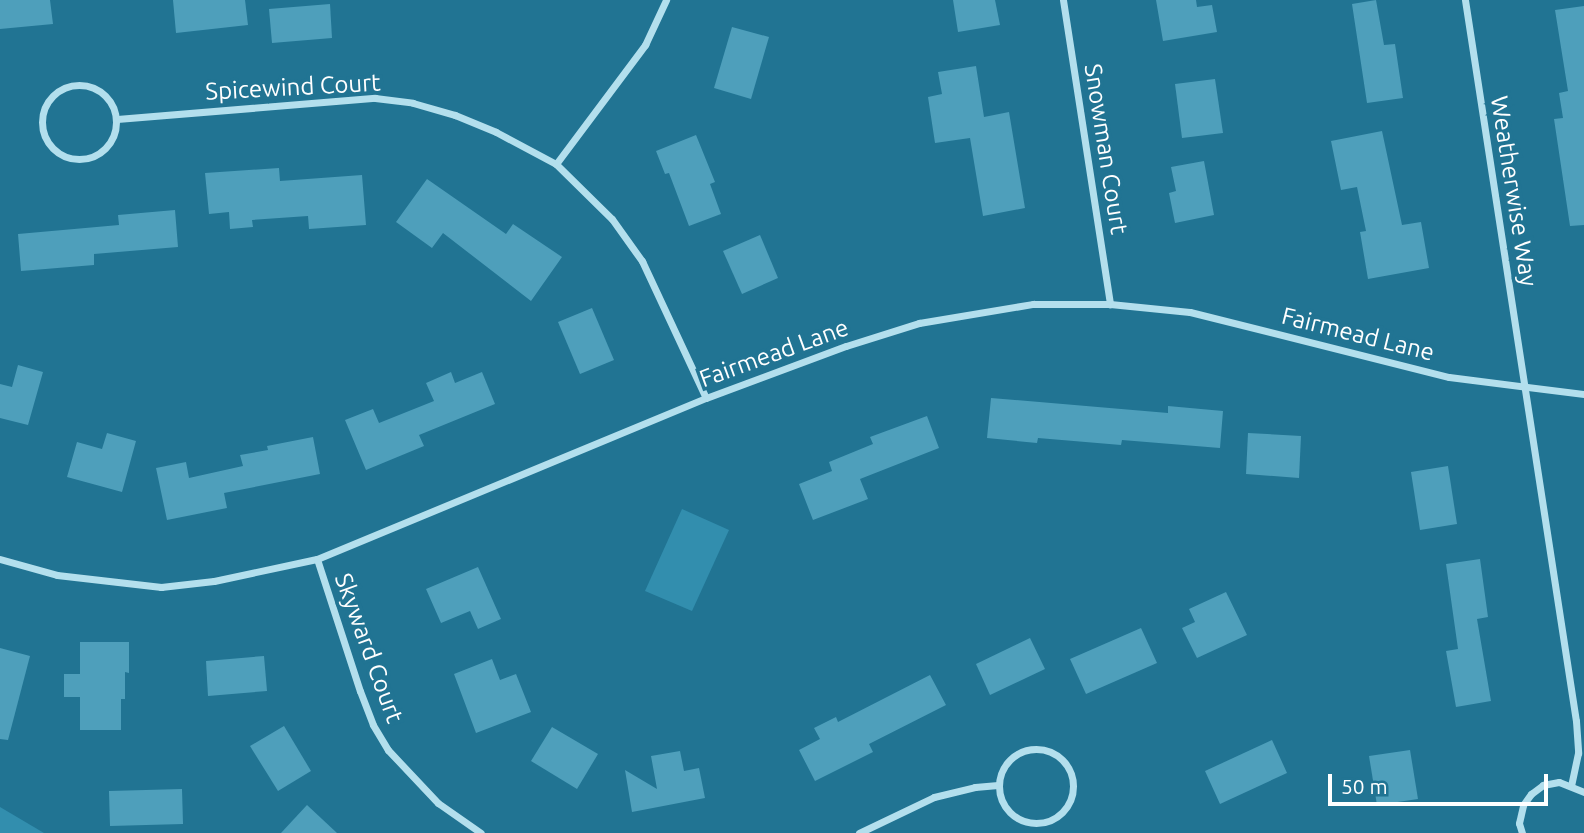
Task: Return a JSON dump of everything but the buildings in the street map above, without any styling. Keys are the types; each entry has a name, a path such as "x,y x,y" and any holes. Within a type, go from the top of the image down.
{"street":[{"path":"556,164 645,45 666,0"},
{"name":"Snowman Court","path":"1063,0 1110,304"},
{"name":"Weatherwise Way","path":"1465,0 1576,721 1578,753 1571,785"},
{"path":"78,84 97,89 109,98 117,119 113,141 102,153 86,160 71,159 58,154 48,143 42,130 43,113 49,99 60,89 78,84"},
{"name":"Spicewind Court","path":"117,119 375,98 413,103 455,115 496,132 556,164 612,219 642,261 706,398"},
{"name":"Fairmead Lane","path":"0,559 57,575 161,587 214,581 317,559 706,398 919,323 1033,304 1110,304 1189,312 1449,377 1584,394"},
{"name":"Skyward Court","path":"317,559 360,691 378,734 388,750 438,803 481,833"},
{"path":"1027,750 1048,751 1062,759 1070,772 1073,788 1070,802 1058,816 1043,823 1024,821 1008,811 1001,799 998,785 1003,768 1012,758 1027,750"},
{"path":"1522,833 1519,823 1523,805 1531,794 1543,785 1559,782 1584,792"},
{"path":"859,833 934,797 975,787 998,785"}],"shaded area":[{"path":"682,509 729,530 692,611 645,591"},
{"path":"0,807 44,833 0,833"}]}
